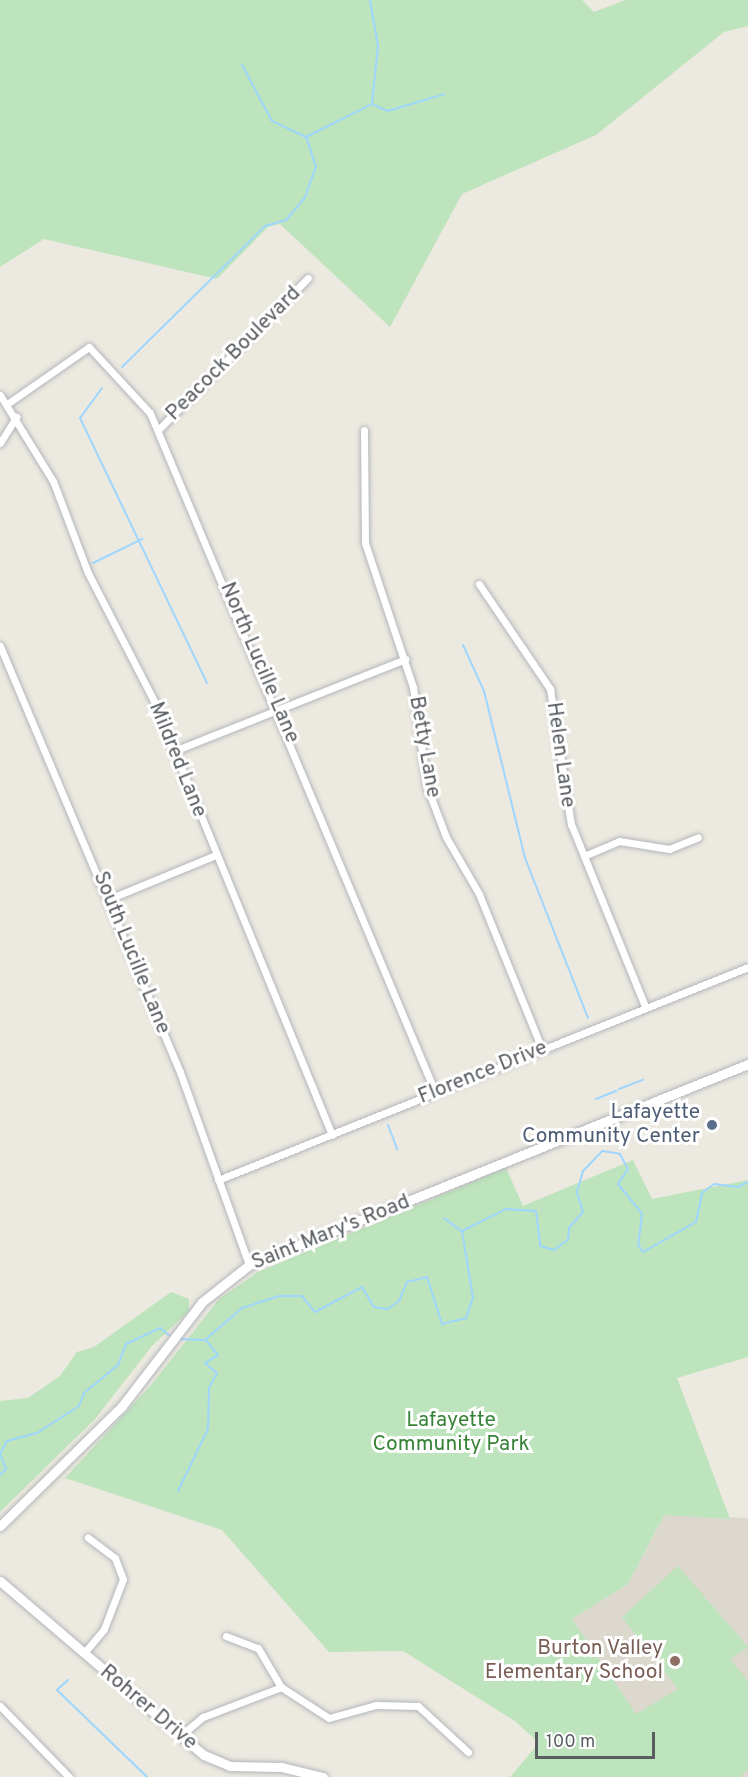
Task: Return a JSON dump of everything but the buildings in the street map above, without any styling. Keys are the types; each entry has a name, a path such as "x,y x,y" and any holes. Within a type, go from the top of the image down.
{"street":[{"name":"Peacock Boulevard","path":"159,429 308,278"},
{"name":"North Lucille Lane","path":"7,404 89,347 147,407 159,429 279,709 435,1092"},
{"name":"Mildred Lane","path":"0,395 16,417 53,481 84,564 174,752 332,1136"},
{"path":"0,443 16,417"},
{"name":"Betty Lane","path":"364,430 365,543 405,659 436,812 479,894 542,1048"},
{"name":"Helen Lane","path":"479,584 549,689 561,790 584,856 645,1006"},
{"name":"South Lucille Lane","path":"0,646 109,899 249,1264"},
{"path":"174,752 405,659"},
{"path":"584,856 619,841 669,849 698,837"},
{"path":"109,899 216,855"},
{"name":"Florence Drive","path":"218,1180 332,1136 645,1006 748,968"},
{"name":"Saint Mary's Road","path":"0,1526 111,1418 182,1324 249,1264 748,1064"},
{"path":"84,1653 104,1629 123,1579 116,1558 88,1538"},
{"name":"Rohrer Drive","path":"0,1581 180,1736 218,1762 280,1767 322,1777"},
{"path":"226,1636 258,1648 280,1687 329,1718 376,1705 417,1706 468,1752"},
{"path":"180,1736 213,1712 280,1687"},
{"path":"0,1706 69,1777"}],"shaded area":[{"name":"Burton Valley Elementary School","path":"664,1515 748,1518 748,1777 658,1777 572,1619 628,1584"}],"green space":[{"path":"0,0 582,0 594,12 626,0 748,0 748,26 724,32 596,135 462,194 390,327 280,224 268,227 217,279 44,239 0,267"},
{"name":"Lafayette Community Park","path":"633,1160 652,1199 748,1180 748,1357 677,1378 730,1519 664,1515 628,1584 572,1619 636,1714 678,1689 622,1617 678,1566 748,1647 730,1659 748,1681 748,1769 740,1777 510,1777 539,1743 515,1721 403,1651 329,1652 222,1530 65,1478 152,1384 219,1299 258,1272 506,1168 523,1206"},
{"path":"171,1292 189,1299 189,1311 152,1346 95,1419 0,1512 0,1401 28,1398 60,1376 77,1352 94,1347"}],"waterway":[{"path":"306,137 372,104 378,46 370,0"},
{"path":"122,367 265,226 286,220 305,197 316,167 306,137 272,121 242,65"},
{"path":"372,104 388,111 445,94"},
{"path":"102,388 80,418 207,683"},
{"path":"93,563 142,539"},
{"path":"463,645 484,691 525,858 588,1018"},
{"path":"619,1089 643,1080"},
{"path":"596,1099 616,1091"},
{"path":"388,1125 397,1149"},
{"path":"179,1339 205,1340 242,1308 279,1296 302,1296 315,1312 362,1287 374,1307 388,1309 399,1301 407,1282 427,1277 442,1324 466,1318 473,1298 462,1231 506,1209 536,1211 540,1246 554,1250 568,1240 569,1228 583,1212 577,1192 583,1171 602,1151 620,1154 628,1169 618,1184 642,1214 638,1245 643,1252 696,1222 702,1193 714,1184 738,1187 748,1182"},
{"path":"444,1218 461,1231"},
{"path":"0,1475 6,1469 0,1454 7,1441 37,1433 79,1406 84,1393 118,1365 126,1344 160,1328 171,1337"},
{"path":"178,1491 208,1429 209,1388 217,1373 205,1363 218,1355 206,1340"},
{"path":"68,1680 57,1690 147,1777"}],"place":[{"name":"Lafayette Community Center","path":"712,1125"},
{"name":"Burton Valley Elementary School","path":"675,1661"}]}
